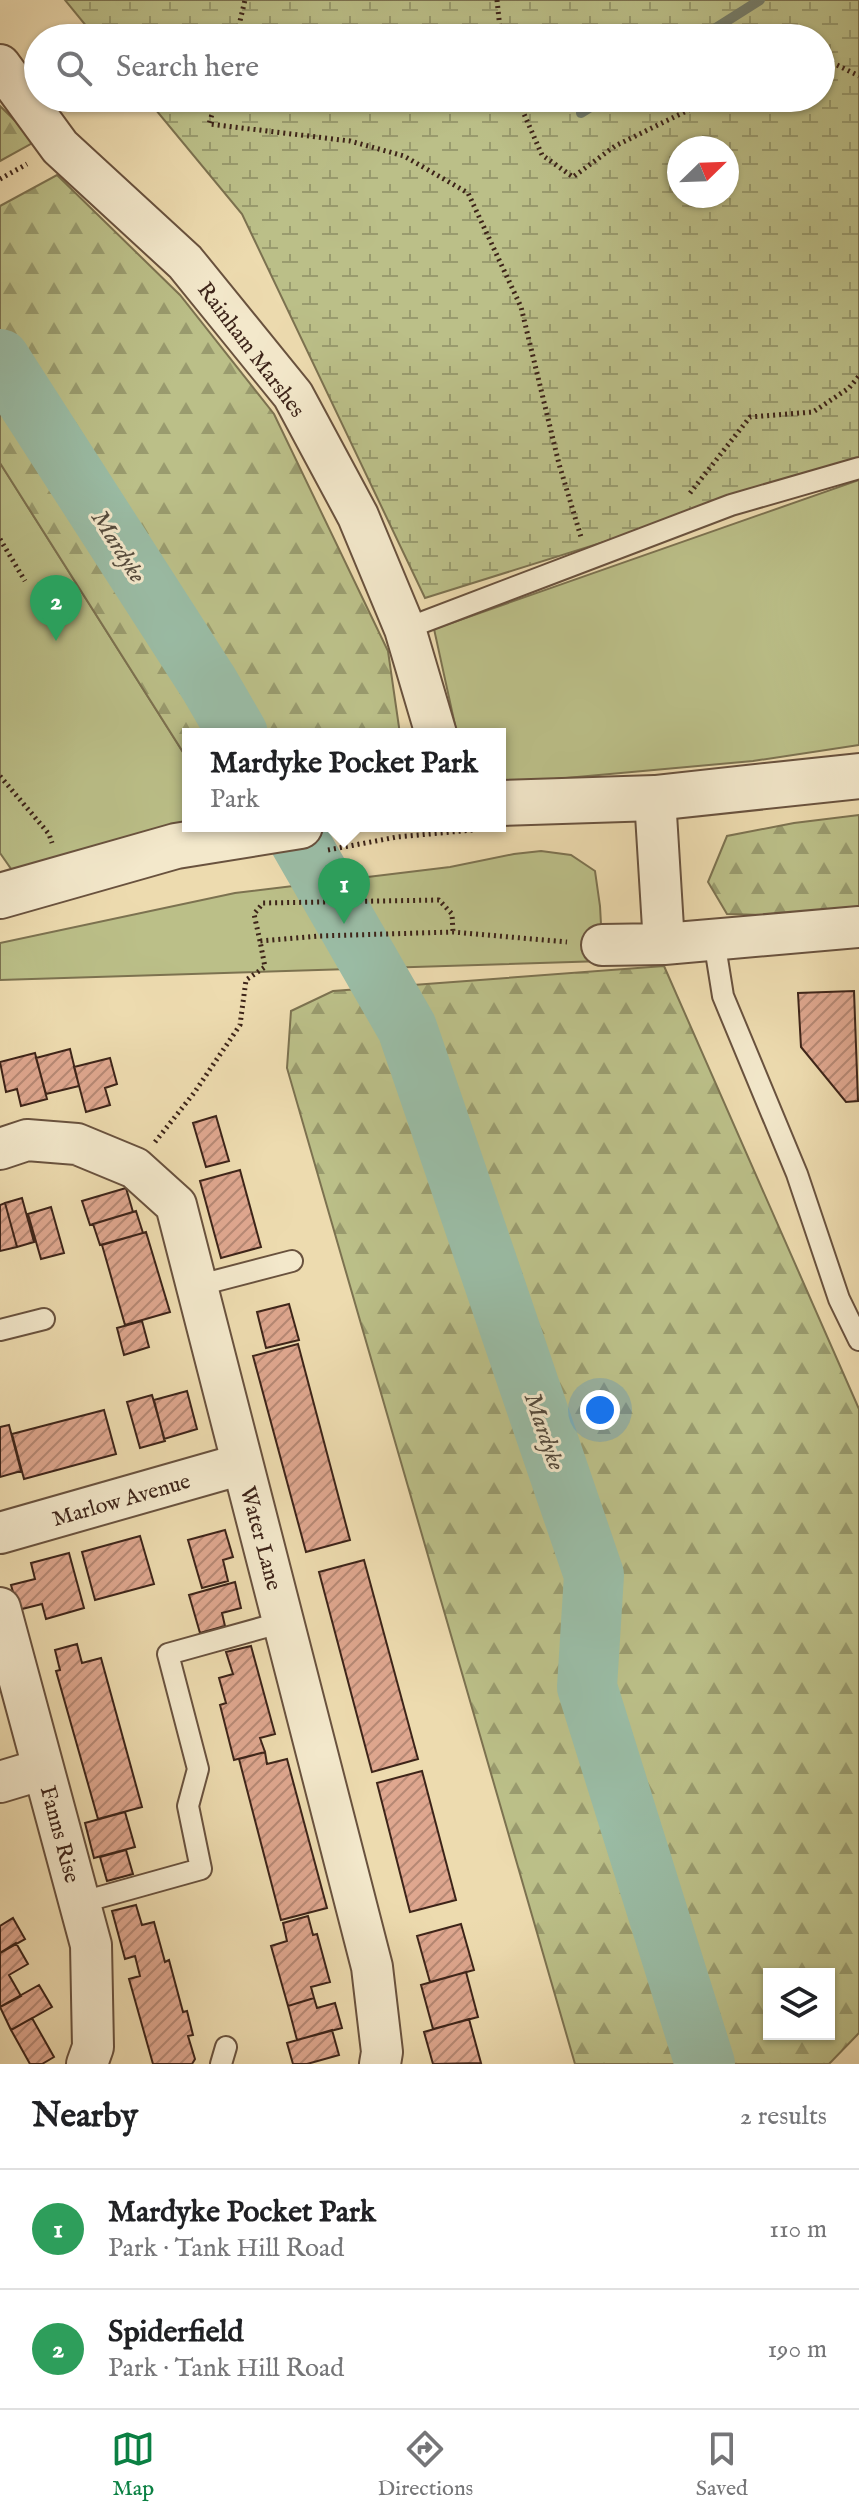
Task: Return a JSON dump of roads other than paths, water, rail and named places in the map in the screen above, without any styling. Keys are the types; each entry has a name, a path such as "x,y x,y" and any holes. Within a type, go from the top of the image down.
{"street":[{"name":"Rainham Marshes","path":"0,65 24,98"},
{"name":"Rainham Marshes","path":"34,112 60,147 185,262 293,395 358,516 405,629 434,728"},
{"path":"506,803 655,798 859,776"},
{"path":"655,798 664,944"},
{"path":"0,896 176,846 257,832"},
{"path":"602,945 664,944 859,927"},
{"name":"Water Lane","path":"0,1149 27,1140 77,1144 135,1168 176,1205 372,1967 382,2052 380,2064"},
{"name":"Marlow Avenue","path":"0,1533 242,1464"},
{"name":"Fanns Rise","path":"0,1608 91,1945 93,2047 87,2064"},
{"path":"0,1782 43,1769"}],"lane":[{"path":"405,629 731,505 859,468"},
{"path":"714,940 723,996 797,1174 839,1299 859,1340"},
{"path":"196,1286 292,1261"},
{"path":"0,1330 44,1319"},
{"path":"79,1903 201,1869 188,1806 198,1769 168,1654 283,1622"}],"waterway":[{"path":"722,24 760,0"},
{"name":"Mardyke","path":"0,359 235,728"},
{"name":"Mardyke","path":"294,832 407,1028 594,1575 587,1687 705,2064"}],"place":[{"name":"Spiderfield","path":"56,641"},
{"name":"Mardyke Pocket Park","path":"344,924"}]}
